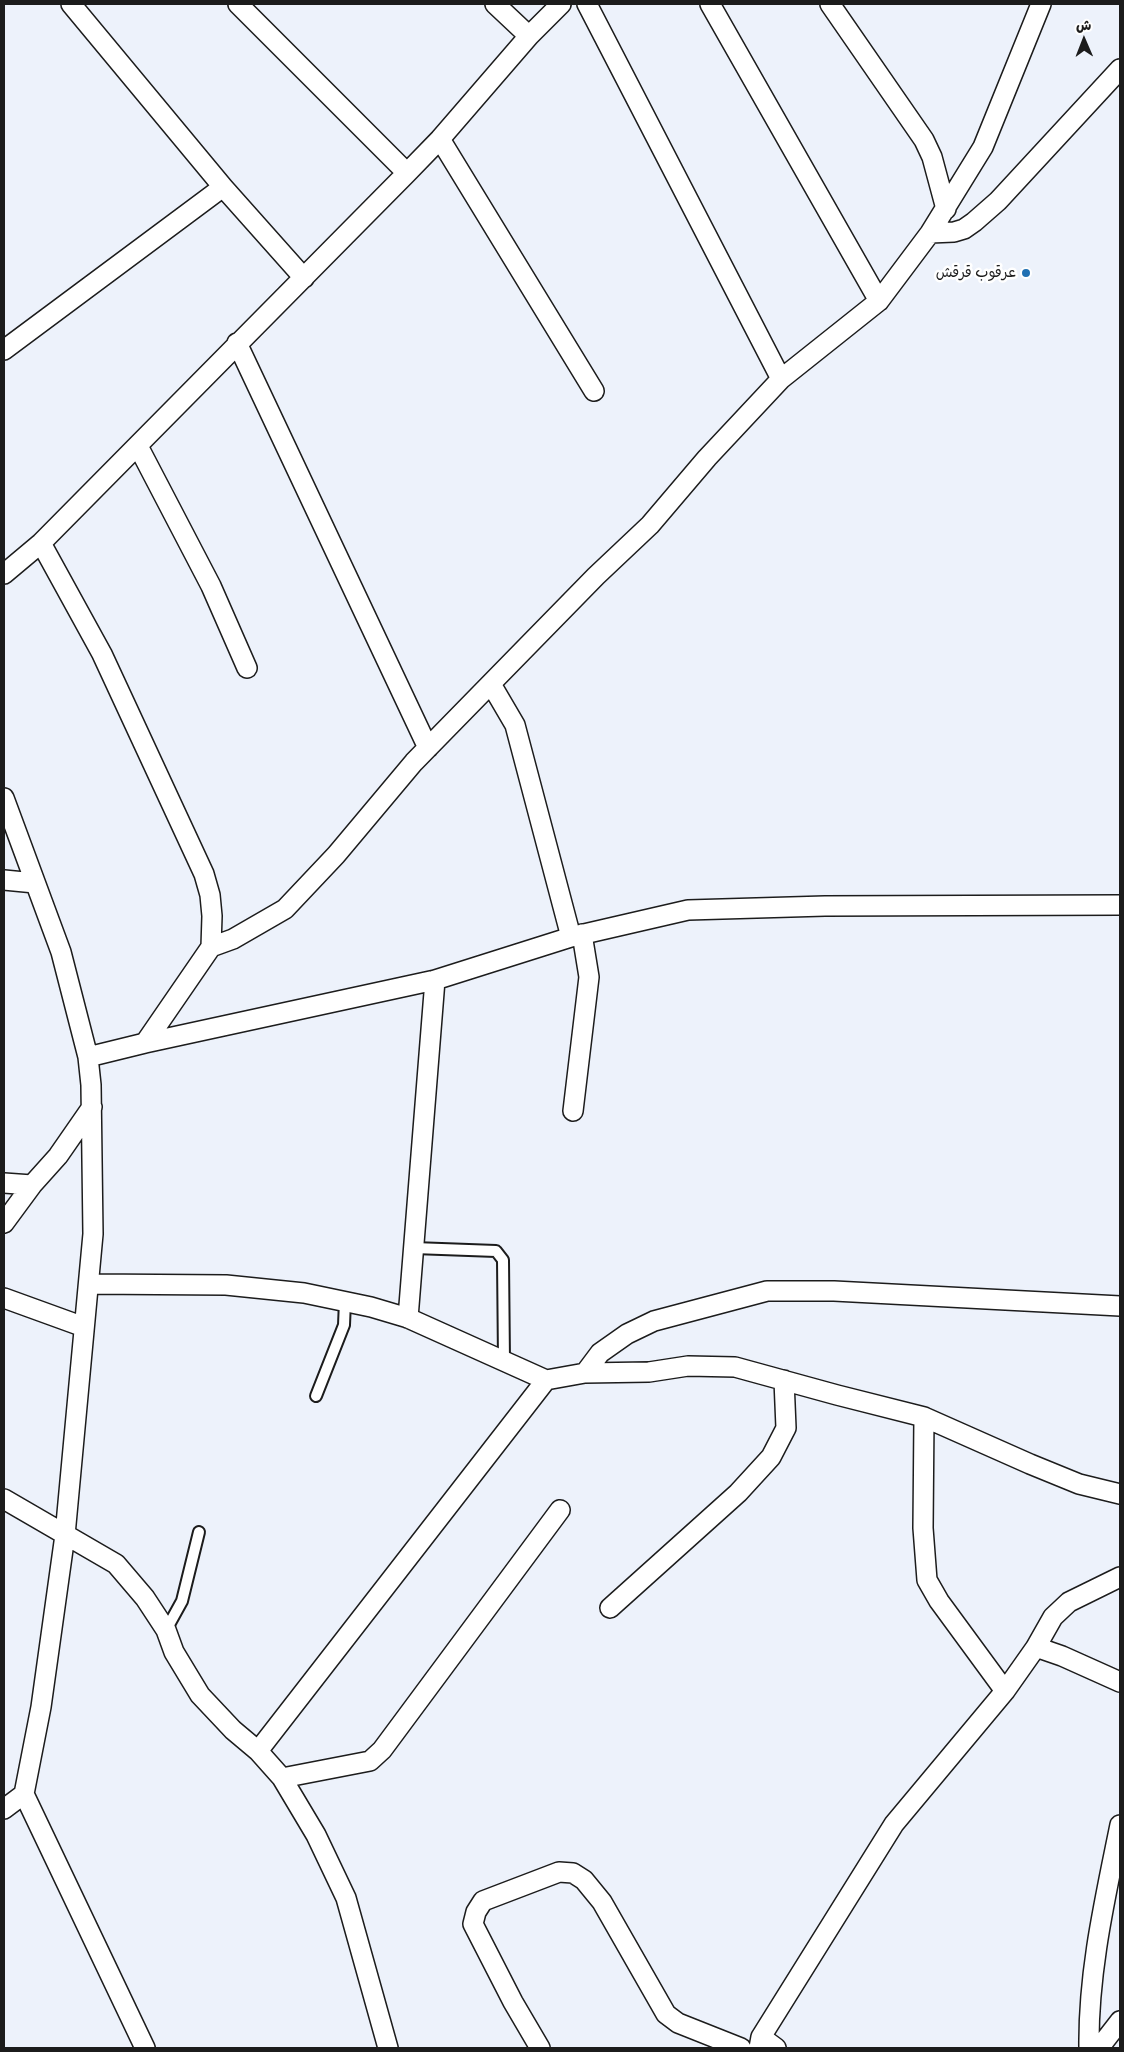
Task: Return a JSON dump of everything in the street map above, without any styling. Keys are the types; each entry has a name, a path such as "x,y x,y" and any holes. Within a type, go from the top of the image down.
{"street":[{"path":"71,4 223,187 304,278"},
{"path":"238,4 407,173"},
{"path":"495,4 529,36"},
{"path":"4,574 41,543 407,173 440,139 529,36 561,4"},
{"path":"587,4 781,379"},
{"path":"710,4 879,301"},
{"path":"830,4 924,140 932,157 946,209"},
{"path":"211,947 233,939 285,909 336,855 428,748 596,576 650,525 707,458 781,379 879,301 930,233 983,147 1041,4"},
{"path":"930,233 954,232 964,229 974,222 998,201 1120,69"},
{"path":"440,139 594,391"},
{"path":"4,350 223,187"},
{"path":"237,343 428,748"},
{"path":"138,446 211,586 247,668"},
{"path":"41,543 102,654 204,874 210,895 212,916 211,947 145,1042"},
{"path":"492,684 515,725 589,977 573,1111"},
{"path":"4,798 60,952 88,1057 92,1107 93,1234 65,1535 41,1707 24,1794 145,2048"},
{"path":"4,880 35,883"},
{"path":"88,1057 145,1042 435,980 577,936 688,910 825,906 1120,905"},
{"path":"408,1318 435,980"},
{"path":"4,1224 32,1185 58,1156 92,1107"},
{"path":"4,1183 32,1185"},
{"path":"89,1284 226,1285 304,1294 371,1306 408,1318 546,1380 585,1374 649,1372 688,1366 735,1366 924,1417 1079,1484 1120,1494"},
{"path":"585,1374 600,1353 627,1334 654,1321 767,1291 834,1291 1120,1306"},
{"path":"4,1298 84,1327"},
{"path":"258,1751 546,1380"},
{"path":"610,1608 738,1493 771,1457 786,1428 784,1380"},
{"path":"924,1417 923,1528 927,1580 939,1601 1005,1691"},
{"path":"4,1499 116,1564 145,1598 166,1630 174,1652 200,1695 233,1730 258,1751 282,1778 316,1834 346,1898 388,2048"},
{"path":"282,1778 370,1761 375,1758 560,1510"},
{"path":"765,2045 894,1824 1005,1691 1060,1610 1069,1602 1120,1577"},
{"path":"1036,1647 1062,1656 1120,1682"},
{"path":"4,1809 24,1794"},
{"path":"1088,2048 1088,2010 1093,1963 1120,1825"},
{"path":"540,2048 517,2010 473,1924 476,1912 483,1901 559,1872 573,1873 584,1880 602,1902 666,2014 678,2023 741,2048"},
{"path":"1099,2048 1120,2021"}],"lane":[{"path":"414,1248 496,1251 503,1260 504,1361"},
{"path":"316,1396 344,1325 344,1301"},
{"path":"166,1630 182,1601 199,1532"}],"place":[{"name":"عرقوب قرقش","path":"1026,273"}]}
